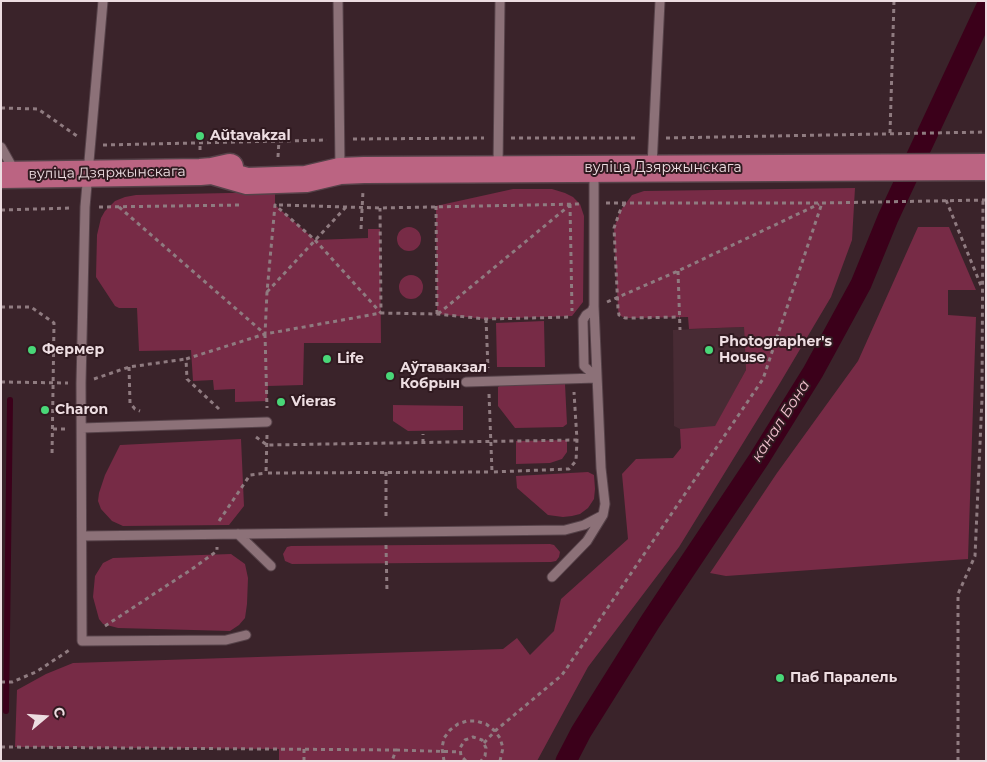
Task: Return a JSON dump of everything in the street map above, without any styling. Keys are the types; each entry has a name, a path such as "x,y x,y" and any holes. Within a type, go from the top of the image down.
{"main road":[{"path":"212,172 249,163 278,152 305,163 352,170"},
{"name":"вуліца Дзяржынскага","path":"352,170 976,167"},
{"path":"212,172 247,181 306,179 352,170"},
{"name":"вуліца Дзяржынскага","path":"9,175 212,172"}],"lane":[{"path":"103,1 85,207 82,641 226,640 246,635"},
{"path":"338,1 341,139 352,170"},
{"path":"498,170 500,1"},
{"path":"652,168 660,1"},
{"path":"1,147 9,175"},
{"path":"552,577 587,541 603,515 594,306 594,169"},
{"path":"594,306 592,311 583,320 584,366 597,378"},
{"path":"466,382 597,378"},
{"path":"82,428 267,422"},
{"path":"82,536 565,530 584,525 603,515"},
{"path":"238,534 271,566"}],"path":[{"path":"890,133 894,1"},
{"path":"1,108 38,109 90,144"},
{"path":"906,134 986,132"},
{"path":"352,170 363,207 361,229"},
{"path":"946,200 982,290"},
{"path":"275,204 380,208 626,202 984,200 982,399 975,556 958,594 958,761"},
{"path":"626,202 620,210 614,228 617,298 620,315 624,318 680,317"},
{"path":"594,306 678,271 822,202"},
{"path":"484,744 495,731 562,675 763,379 822,202"},
{"path":"275,204 315,240 381,313"},
{"path":"266,474 266,292 275,204"},
{"path":"437,314 570,204"},
{"path":"570,204 572,325"},
{"path":"1,210 246,205"},
{"path":"436,206 437,314"},
{"path":"119,207 265,334"},
{"path":"266,292 346,207"},
{"path":"380,208 381,313"},
{"path":"678,271 680,330"},
{"path":"1,307 31,307 54,323 52,456"},
{"path":"572,316 486,319 437,314 381,313 265,334 186,359 187,379 218,408 267,446 577,440"},
{"path":"486,319 492,472"},
{"path":"129,367 130,403 135,409 142,412"},
{"path":"1,682 12,682 36,672 217,551 219,522 250,475 492,472 569,468 576,461 577,440 573,378"},
{"path":"209,409 218,408"},
{"path":"423,434 423,443"},
{"path":"444,761 442,752 444,738 450,730 458,724 476,720 486,724 500,738 502,748 500,761"},
{"path":"466,761 460,752 462,743 469,738 478,738 484,744 486,752 480,761"},
{"path":"1,747 460,752"},
{"path":"304,749 304,761"},
{"path":"392,761 396,750"}],"shaded area":[{"path":"855,188 852,240 831,297 679,547 588,667 537,761 279,761 279,749 15,747 17,690 46,674 73,663 503,649 517,638 530,655 554,631 561,599 628,539 622,474 636,459 673,458 681,448 680,429 715,426 746,370 744,327 689,329 688,317 625,318 619,315 614,228 620,211 632,195 644,191"},
{"path":"513,189 552,189 573,197 580,204 584,216 583,302 572,316 486,319 437,314 436,206"},
{"path":"275,192 275,205 315,240 368,238 368,229 380,229 381,343 304,343 303,385 268,386 267,401 235,402 235,389 214,390 213,380 193,381 191,350 139,351 137,308 119,308 115,306 96,277 97,235 101,218 105,211 115,201 125,197 136,195"},
{"path":"409,227 418,230 421,239 418,248 409,251 400,248 397,239 400,230"},
{"path":"918,227 949,227 976,290 948,290 948,315 976,317 968,559 726,576 710,573 777,473 858,361"},
{"path":"411,275 420,278 423,287 420,296 411,299 402,296 399,287 402,278"},
{"path":"544,321 545,367 497,367 496,323"},
{"path":"744,327 746,370 715,427 680,429 674,426 673,330"},
{"path":"561,382 565,384 567,424 563,427 515,428 498,406 498,387 502,384"},
{"path":"393,405 463,406 463,430 408,431 393,421"},
{"path":"241,439 244,506 229,525 123,526 112,521 101,509 98,501 99,493 105,475 120,445"},
{"path":"567,440 567,452 562,459 550,463 516,464 516,441"},
{"path":"588,472 594,475 594,499 588,508 580,514 572,516 548,515 517,488 516,476"},
{"path":"554,545 560,552 556,561 551,562 292,564 285,561 283,554 287,547 291,546"},
{"path":"231,554 245,564 248,578 245,618 230,631 118,628 103,624 99,619 93,597 95,576 103,563 113,558"}],"waterway":[{"name":"канал Бона","path":"566,761 581,732 650,622 759,459 813,372 861,284 888,218 986,8"},
{"path":"6,711 10,400"}],"place":[{"name":"Aŭtavakzal","path":"200,136"},
{"name":"Фермер","path":"32,350"},
{"name":"Photographer's House","path":"709,350"},
{"name":"Life","path":"327,359"},
{"name":"Аўтавакзал Кобрын","path":"390,376"},
{"name":"Vieras","path":"281,402"},
{"name":"Charon","path":"45,410"},
{"name":"Паб Паралель","path":"780,678"}]}
